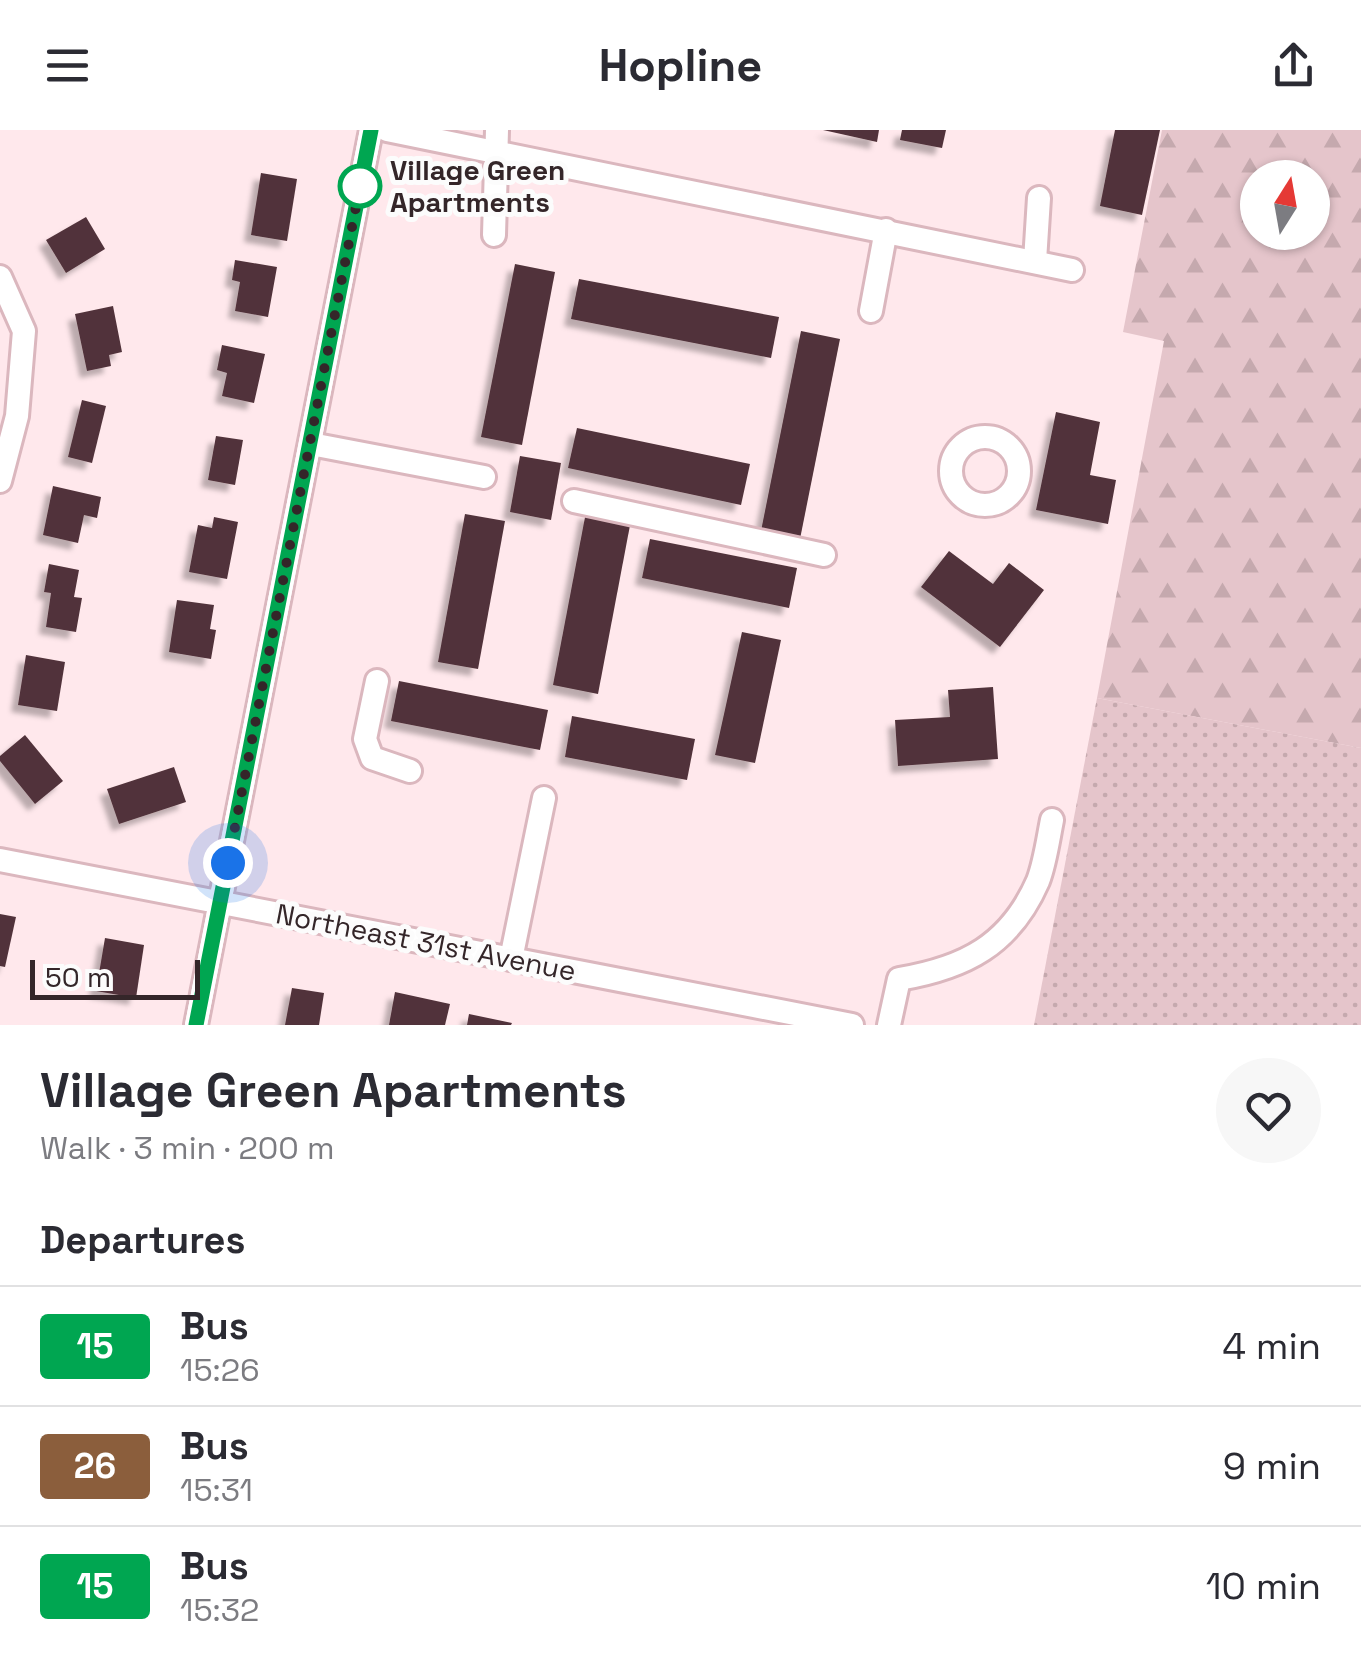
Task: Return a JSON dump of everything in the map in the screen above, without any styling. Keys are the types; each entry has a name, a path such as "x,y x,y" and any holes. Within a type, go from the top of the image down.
{"street":[{"path":"196,1025 371,130"},
{"path":"387,130 496,140 1072,270"},
{"path":"494,235 496,140"},
{"path":"1035,261 1039,198"},
{"path":"871,311 886,230"},
{"path":"0,277 24,330 18,416 0,480"},
{"path":"311,444 484,477"},
{"path":"574,502 824,555"},
{"path":"377,681 366,739 372,758 410,771"},
{"path":"511,959 544,798"},
{"path":"890,1025 899,979 927,974 978,955 1002,937 1039,879 1052,820"},
{"name":"Northeast 31st Avenue","path":"0,860 852,1025"}],"green space":[{"path":"1162,130 1361,130 1361,748 1097,698 1164,341 1123,332"},
{"path":"1097,698 1361,748 1361,1025 1034,1025"}],"building":[{"path":"823,130 879,130 877,142"},
{"path":"902,130 946,130 942,148 900,140"},
{"path":"1115,130 1160,130 1142,215 1100,206"},
{"path":"261,173 297,179 287,241 251,235"},
{"path":"86,217 105,249 66,273 46,240"},
{"path":"235,260 277,267 268,317 235,311 240,282 232,280"},
{"path":"515,264 555,272 522,445 481,437"},
{"path":"579,279 779,317 771,358 571,319"},
{"path":"113,306 122,352 109,355 111,366 87,371 75,314"},
{"path":"801,331 840,339 800,539 761,531"},
{"path":"222,345 265,354 254,403 222,396 227,373 217,370"},
{"path":"82,400 106,406 92,463 68,457"},
{"path":"1056,412 1100,422 1090,475 1116,480 1108,524 1036,510"},
{"path":"577,428 750,464 741,505 568,468"},
{"path":"216,436 243,440 235,485 208,480"},
{"path":"520,456 561,463 551,520 510,512"},
{"path":"53,486 101,497 97,518 84,515 78,543 43,535"},
{"path":"586,512 631,520 598,694 553,685"},
{"path":"465,514 505,521 478,669 438,662"},
{"path":"214,517 238,522 227,579 189,572 198,525 212,528"},
{"path":"650,539 797,568 789,608 642,578"},
{"path":"949,551 993,584 1009,563 1044,590 1000,647 921,587"},
{"path":"49,564 79,570 74,597 82,598 76,632 46,627 51,593 44,592"},
{"path":"177,600 214,605 210,629 216,630 211,659 169,652"},
{"path":"742,632 781,640 755,763 715,755"},
{"path":"26,655 65,662 57,711 18,705"},
{"path":"399,681 548,710 540,750 391,721"},
{"path":"993,687 998,759 898,766 895,720 950,717 948,690"},
{"path":"572,716 695,739 687,780 565,757"},
{"path":"25,735 63,781 35,804 0,761 0,756"},
{"path":"174,767 186,802 119,824 107,789"},
{"path":"0,914 16,917 5,967 0,966"},
{"path":"105,938 144,945 136,998 96,991"},
{"path":"292,988 324,993 319,1025 285,1025"},
{"path":"395,992 450,1004 445,1025 389,1025"},
{"path":"469,1014 512,1023 467,1025"}],"bus line":[{"name":"15","path":"196,1025 371,130"}],"place":[{"name":"Village Green Apartments","path":"360,186"}],"route":[{"path":"228,863 360,186"}]}
